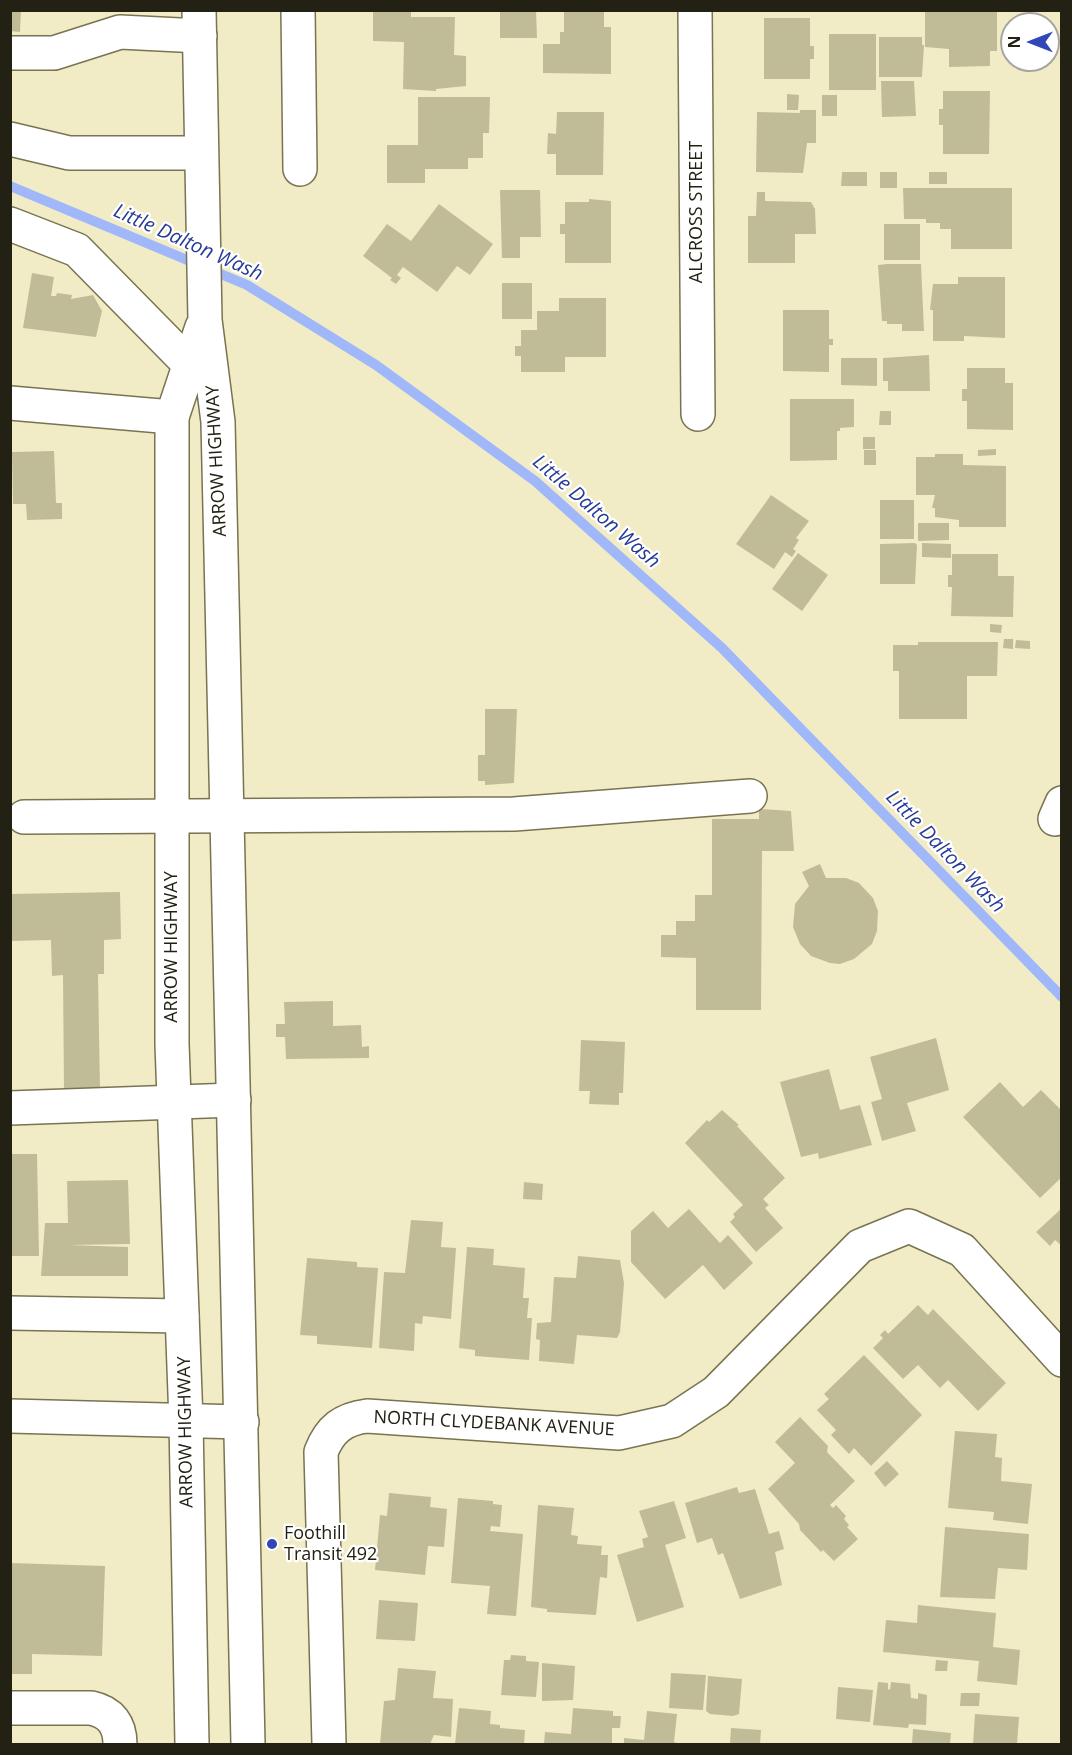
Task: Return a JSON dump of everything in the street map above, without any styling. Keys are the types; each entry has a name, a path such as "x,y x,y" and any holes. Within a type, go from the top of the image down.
{"main road":[{"path":"298,10 300,170"},
{"name":"ALCROSS STREET","path":"695,10 698,414"},
{"path":"10,53 54,53 120,32 199,23 205,320"},
{"path":"10,139 69,153 184,153"},
{"path":"10,224 76,250 190,365"},
{"name":"ARROW HIGHWAY","path":"192,1744 186,1421 174,1104 172,417 205,320"},
{"name":"ARROW HIGHWAY","path":"205,320 218,422 248,1744"},
{"path":"10,403 172,417"},
{"path":"24,817 514,814 750,796"},
{"path":"10,1108 174,1104 234,1100"},
{"name":"NORTH CLYDEBANK AVENUE","path":"329,1744 321,1452 333,1430 350,1418 367,1416 619,1433 672,1421 716,1392 860,1246 909,1226 962,1250 1062,1360"},
{"path":"10,1313 182,1316"},
{"path":"10,1416 242,1422"},
{"path":"10,1708 91,1708 104,1711 120,1731 120,1744"}],"building":[{"path":"10,10 21,10 20,32 10,31"},
{"path":"373,10 411,10 411,17 455,17 454,55 466,56 466,86 436,89 436,91 403,89 404,42 373,41"},
{"path":"500,10 536,10 537,38 500,38"},
{"path":"925,10 997,10 997,51 990,51 990,66 949,67 949,49 925,47"},
{"path":"564,11 604,11 604,27 611,27 611,74 543,73 543,44 560,44 560,32 564,32"},
{"path":"764,18 810,18 810,46 814,46 814,59 810,59 810,79 764,79"},
{"path":"829,34 876,34 876,90 829,90"},
{"path":"879,37 922,37 922,45 924,45 922,77 879,77"},
{"path":"881,81 914,81 916,116 882,117"},
{"path":"943,91 990,91 989,154 943,154 943,125 939,125 939,109 943,109"},
{"path":"787,94 799,95 798,110 787,110"},
{"path":"822,95 837,95 837,116 822,116"},
{"path":"418,97 490,97 489,133 483,133 483,158 468,158 468,169 425,169 425,183 387,183 387,145 418,145"},
{"path":"800,110 816,110 816,143 807,143 803,173 756,172 757,112 800,113"},
{"path":"557,112 604,112 603,175 556,175 556,154 547,154 548,133 556,134"},
{"path":"842,172 867,172 867,186 841,186"},
{"path":"880,172 897,172 897,188 880,188"},
{"path":"929,172 947,172 947,184 929,184"},
{"path":"903,188 1012,188 1012,249 951,249 951,229 940,229 940,223 926,223 926,219 904,219"},
{"path":"500,190 540,190 541,237 520,237 520,258 502,258"},
{"path":"757,192 765,192 765,201 811,202 815,209 816,234 795,234 795,263 748,263 748,216 756,216"},
{"path":"589,199 611,201 611,263 565,263 565,234 560,234 560,224 565,224 565,202 589,202"},
{"path":"439,204 493,244 470,275 457,266 437,292 403,267 397,275 401,278 396,284 390,280 392,278 363,256 387,224 411,241"},
{"path":"884,224 920,224 920,260 884,260"},
{"path":"921,264 924,331 902,331 902,324 887,324 887,321 882,321 878,265"},
{"path":"32,273 54,277 51,296 56,296 57,293 72,295 71,299 93,295 102,311 96,337 23,328"},
{"path":"958,277 1005,277 1005,338 964,336 964,341 933,341 933,310 930,310 933,284 958,284"},
{"path":"502,283 532,283 532,319 502,319"},
{"path":"559,298 606,298 606,357 565,357 565,372 521,372 521,356 515,356 515,346 521,346 521,330 537,330 537,311 559,311"},
{"path":"783,310 829,310 829,339 833,339 833,345 829,345 829,372 783,371"},
{"path":"929,355 930,391 888,391 888,381 883,381 883,358"},
{"path":"841,358 877,358 877,386 841,385"},
{"path":"967,368 1005,368 1005,383 1013,383 1013,430 967,429 967,401 962,401 962,389 967,389"},
{"path":"790,399 854,399 854,427 840,428 840,431 837,431 837,460 790,461"},
{"path":"880,411 891,411 891,425 879,425"},
{"path":"863,437 875,437 875,449 863,449"},
{"path":"996,449 996,455 978,456 978,450"},
{"path":"864,450 876,450 876,465 864,465"},
{"path":"54,451 56,503 62,503 62,519 27,520 26,504 13,504 12,452"},
{"path":"935,454 963,454 963,465 1006,466 1006,527 959,527 959,520 935,517 935,508 932,508 935,495 916,495 916,457 935,457"},
{"path":"771,495 809,521 796,538 799,540 793,549 796,551 792,557 785,552 774,569 736,544"},
{"path":"880,500 914,500 914,539 880,539"},
{"path":"918,523 949,523 949,540 918,541"},
{"path":"915,543 917,545 915,584 880,584 880,544"},
{"path":"922,543 951,544 951,558 922,557"},
{"path":"798,553 828,575 802,611 772,589"},
{"path":"952,554 998,554 998,576 1014,576 1013,617 951,616 952,587 948,587 948,575 952,575"},
{"path":"990,624 1002,625 1001,633 990,632"},
{"path":"1004,639 1013,639 1013,649 1003,648"},
{"path":"1016,640 1030,641 1030,649 1015,648"},
{"path":"918,642 998,642 997,676 967,676 967,719 899,719 899,671 893,671 893,645 918,645"},
{"path":"485,709 517,709 514,783 485,785 485,781 478,781 478,755 485,755"},
{"path":"762,809 791,811 794,851 762,851 761,1010 696,1010 696,958 661,957 661,935 676,935 676,921 695,921 695,895 712,895 712,819 759,819 759,811"},
{"path":"820,864 826,878 846,878 859,883 873,898 878,911 877,931 872,944 854,959 840,964 811,956 800,944 793,927 795,904 809,886 802,872"},
{"path":"120,892 121,939 104,940 104,974 98,974 100,1090 64,1091 63,975 52,976 51,940 10,941 10,894"},
{"path":"333,1001 333,1026 361,1025 362,1047 369,1046 369,1058 286,1059 285,1037 276,1037 276,1024 285,1024 284,1002"},
{"path":"936,1038 949,1090 907,1103 916,1131 882,1141 871,1102 882,1099 870,1057"},
{"path":"581,1040 625,1042 623,1093 619,1093 619,1105 589,1104 590,1091 579,1091"},
{"path":"829,1069 840,1110 860,1105 872,1145 819,1159 818,1153 801,1157 780,1082"},
{"path":"1000,1082 1023,1107 1041,1090 1062,1111 1062,1177 1040,1198 963,1117"},
{"path":"722,1110 739,1125 737,1126 785,1178 763,1199 769,1205 765,1208 783,1228 756,1252 730,1222 735,1217 733,1214 743,1205 685,1143 707,1120 709,1122"},
{"path":"10,1154 37,1154 39,1256 10,1256"},
{"path":"128,1180 130,1244 68,1245 128,1247 128,1276 41,1276 45,1223 68,1223 67,1181"},
{"path":"524,1182 543,1184 542,1200 523,1199"},
{"path":"1062,1208 1062,1246 1055,1240 1050,1246 1036,1232"},
{"path":"689,1209 720,1243 728,1235 753,1263 724,1290 703,1265 665,1299 631,1262 631,1231 653,1211 668,1228"},
{"path":"411,1220 443,1222 441,1247 456,1248 451,1319 423,1316 422,1324 415,1323 414,1351 379,1348 384,1272 405,1273"},
{"path":"467,1247 494,1249 493,1265 525,1268 523,1298 529,1298 527,1318 532,1318 529,1360 475,1356 475,1350 459,1348"},
{"path":"578,1256 620,1260 624,1283 620,1332 617,1338 577,1335 574,1364 539,1361 540,1340 536,1339 537,1323 551,1322 554,1277 576,1278"},
{"path":"307,1258 357,1262 357,1267 378,1268 372,1348 317,1344 317,1336 300,1335"},
{"path":"918,1305 928,1315 933,1309 1006,1383 978,1411 948,1380 940,1388 918,1365 903,1379 873,1348 883,1338 880,1335 885,1330 888,1334"},
{"path":"864,1355 922,1415 871,1466 854,1448 849,1454 831,1435 836,1430 817,1410 829,1399 824,1394"},
{"path":"800,1417 828,1446 827,1452 855,1481 830,1505 833,1508 836,1505 846,1516 844,1519 849,1525 847,1527 858,1539 834,1561 823,1550 821,1552 800,1530 799,1524 768,1489 795,1463 775,1442"},
{"path":"955,1431 997,1434 995,1457 1002,1458 1001,1481 1032,1484 1028,1524 993,1520 994,1512 948,1508"},
{"path":"887,1461 899,1474 885,1487 874,1473"},
{"path":"737,1487 739,1493 755,1489 769,1534 779,1531 784,1549 775,1552 782,1585 740,1599 723,1553 718,1555 712,1538 697,1543 685,1503"},
{"path":"389,1493 431,1497 430,1507 447,1509 444,1547 428,1546 425,1575 375,1570 380,1515 387,1516"},
{"path":"458,1498 493,1501 493,1504 502,1505 500,1527 491,1526 490,1531 523,1534 516,1616 487,1614 490,1586 451,1583"},
{"path":"674,1501 686,1538 665,1545 684,1607 637,1622 617,1555 644,1547 642,1539 648,1537 639,1511"},
{"path":"538,1505 574,1508 571,1535 578,1536 577,1544 602,1546 601,1555 608,1555 607,1578 600,1577 596,1615 547,1612 547,1609 531,1607"},
{"path":"945,1527 1029,1534 1027,1570 998,1568 995,1599 940,1597"},
{"path":"10,1563 105,1566 102,1656 32,1654 32,1674 10,1674"},
{"path":"379,1600 418,1603 415,1641 376,1639"},
{"path":"918,1605 996,1613 993,1647 1020,1650 1017,1685 977,1681 979,1661 883,1652 886,1620 917,1623"},
{"path":"511,1655 526,1656 526,1661 539,1662 536,1697 501,1695 504,1660 510,1660"},
{"path":"936,1660 948,1661 947,1671 935,1671"},
{"path":"542,1663 575,1666 573,1700 542,1701"},
{"path":"398,1668 436,1671 433,1698 453,1699 451,1737 434,1735 430,1744 380,1744 384,1701 395,1700"},
{"path":"671,1673 706,1675 703,1710 669,1708"},
{"path":"708,1676 742,1679 739,1714 733,1716 710,1714 706,1711"},
{"path":"878,1682 888,1683 890,1690 891,1682 910,1684 911,1698 918,1699 918,1693 927,1695 926,1725 909,1724 908,1728 873,1725"},
{"path":"838,1687 873,1690 870,1722 836,1719"},
{"path":"961,1693 980,1693 979,1706 960,1706"},
{"path":"459,1708 491,1711 490,1724 500,1725 500,1728 525,1730 524,1744 455,1744"},
{"path":"573,1708 613,1711 613,1716 621,1716 620,1728 612,1728 612,1744 544,1744 545,1732 571,1734"},
{"path":"647,1711 677,1714 674,1742 680,1744 624,1744 624,1738 644,1740"},
{"path":"975,1714 1019,1717 1017,1744 973,1744"},
{"path":"731,1728 761,1730 760,1744 730,1744"},
{"path":"913,1729 951,1733 950,1744 912,1744"}],"waterway":[{"name":"Little Dalton Wash","path":"10,186 247,285 376,365 535,481 722,648 1062,997"}],"place":[{"name":"Foothill Transit 492","path":"272,1544"}]}
